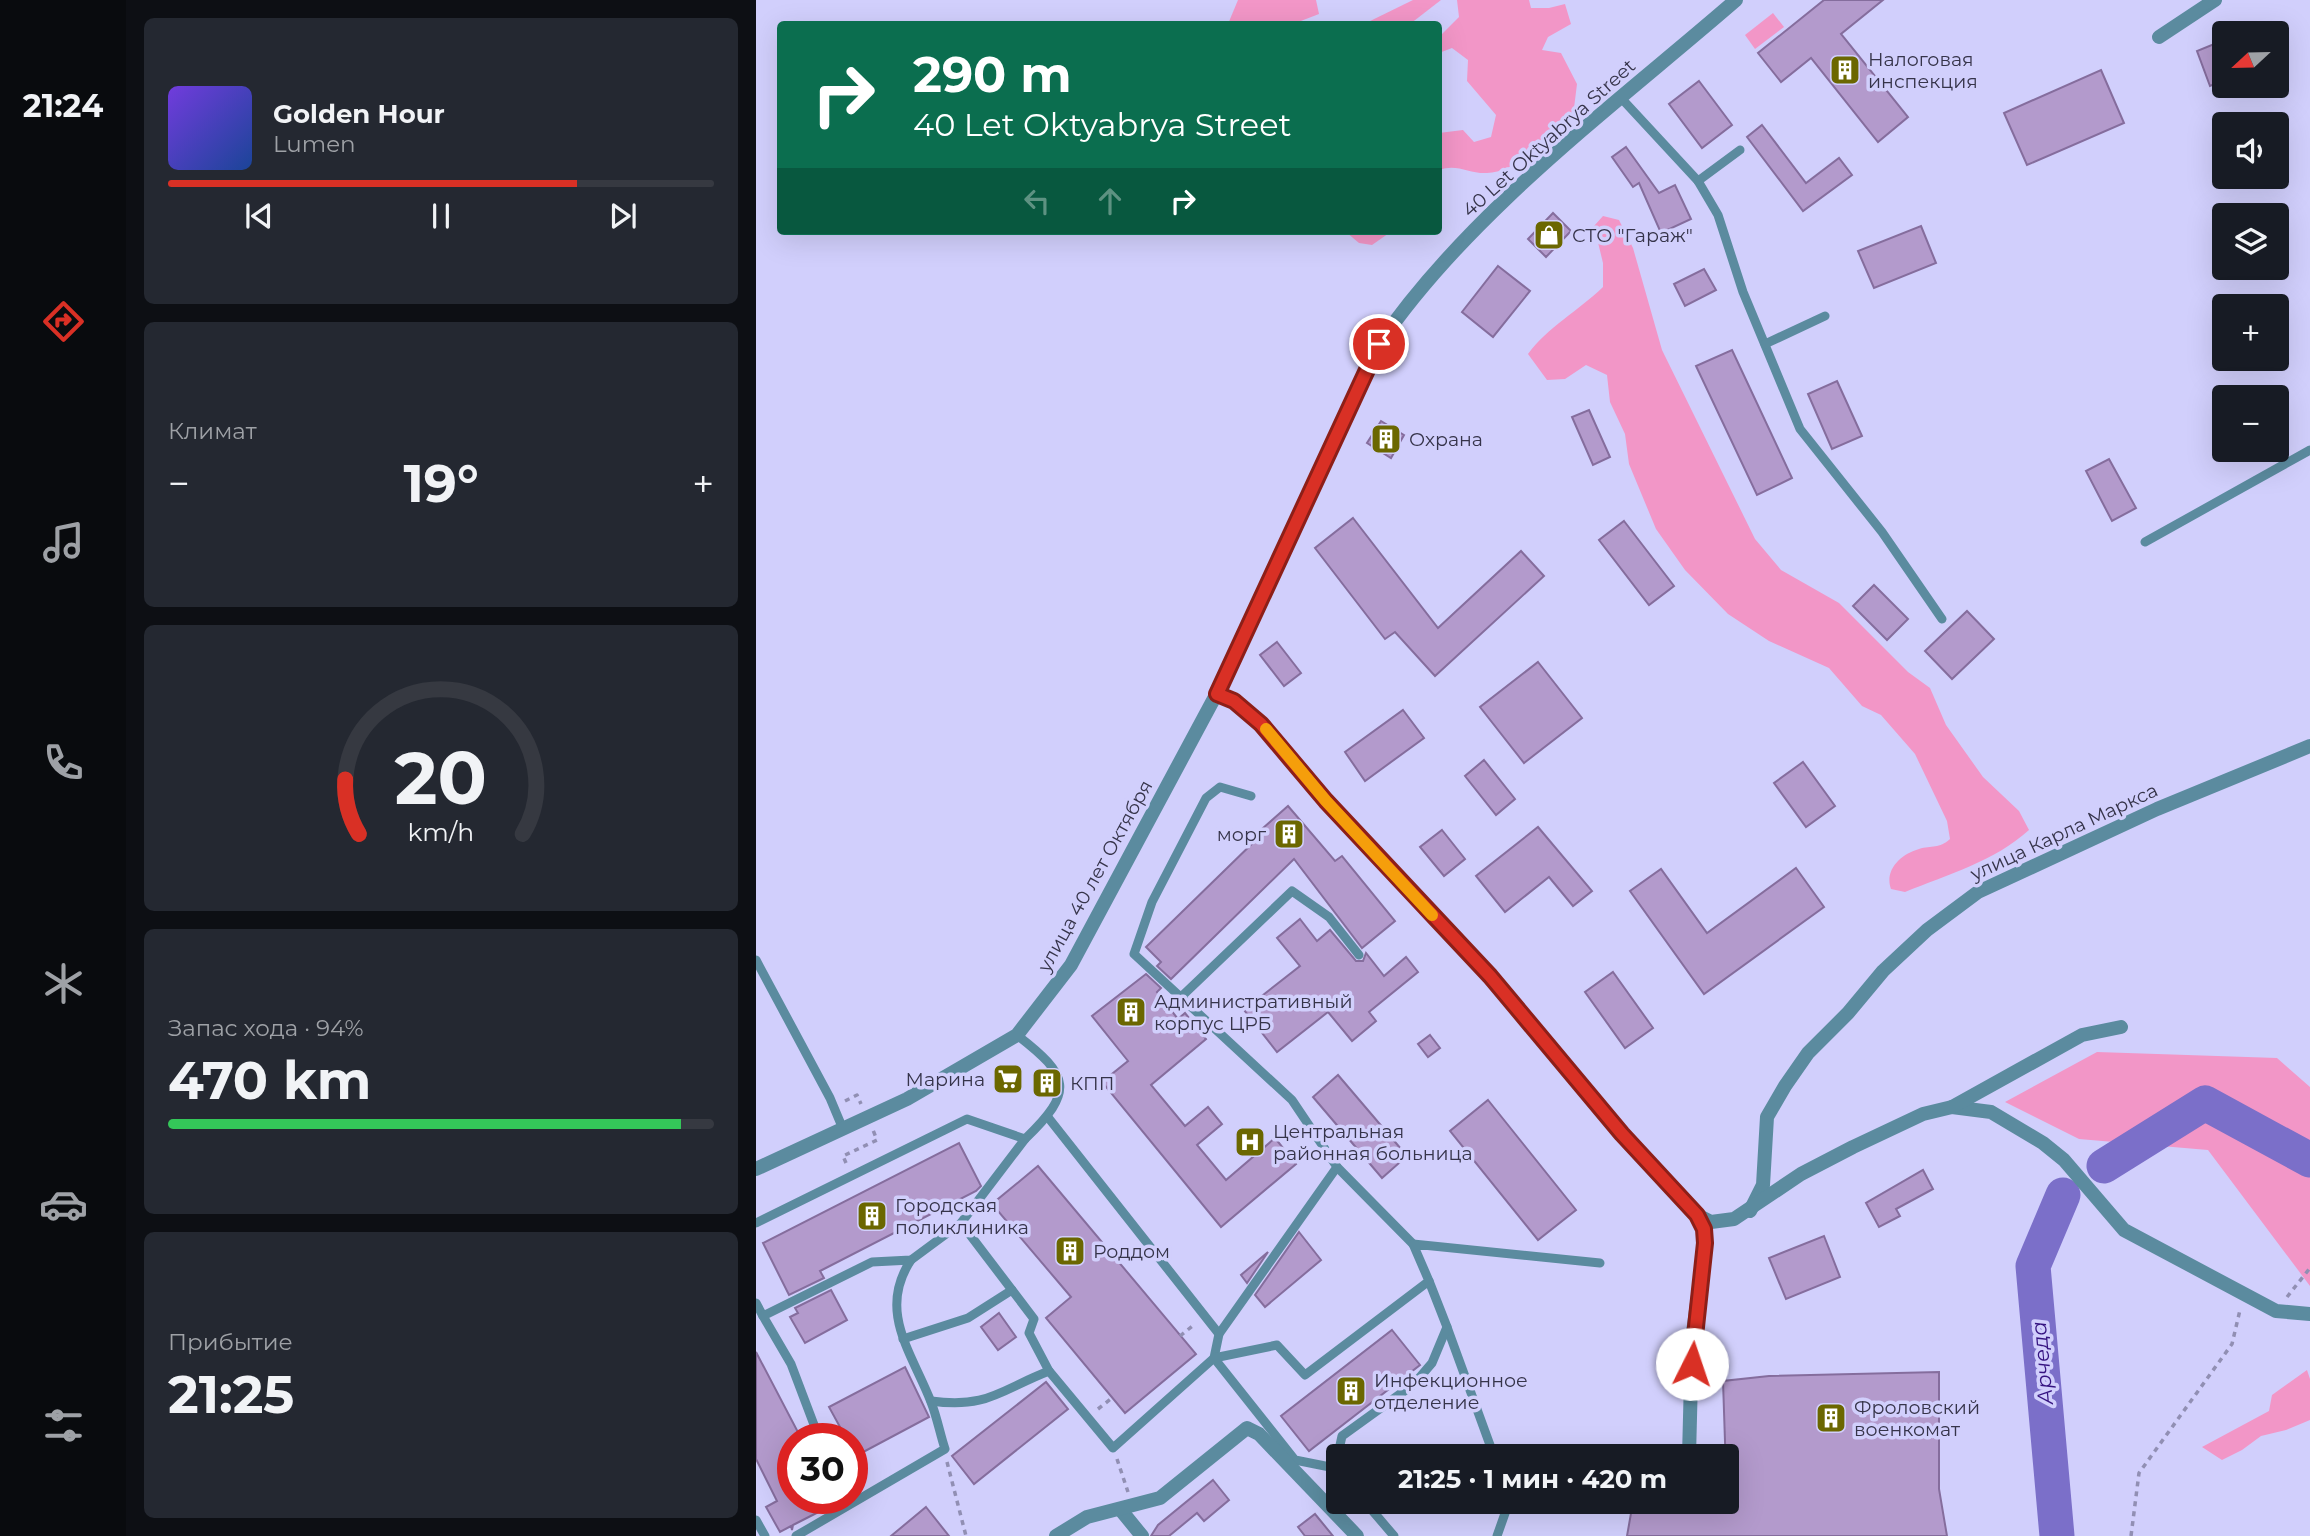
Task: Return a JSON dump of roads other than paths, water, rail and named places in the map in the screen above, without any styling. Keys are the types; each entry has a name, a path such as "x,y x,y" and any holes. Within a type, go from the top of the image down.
{"street":[{"name":"40 Let Oktyabrya Street","path":"1217,694 1379,344 1408,303 1468,236 1736,0"},
{"path":"2160,37 2215,0"},
{"path":"1217,694 1234,701 1261,724 1326,801 1490,976 1622,1134 1697,1215 1704,1229 1705,1243 1692,1340 1689,1444"},
{"name":"улица 40 лет Октября","path":"756,1169 958,1072 1017,1035 1071,965 1217,694"},
{"name":"улица Карла Маркса","path":"1750,1210 1763,1185 1768,1117 1784,1086 1808,1053 1883,971 1927,930 1978,892 2157,809 2310,746"},
{"path":"1697,1215 1711,1222 1734,1219 1801,1174 1853,1147 1923,1114 1952,1107 2082,1035 2121,1027"},
{"path":"1952,1107 1991,1112 2005,1118 2064,1160 2124,1230 2276,1311 2310,1314"},
{"path":"1056,1536 1087,1517 1160,1499 1247,1428 1259,1434 1357,1536"},
{"path":"1125,1508 1142,1536"}],"lane":[{"path":"1622,99 1698,181 1718,215 1743,292 1800,429 1882,532 1942,619"},
{"path":"1698,181 1740,150"},
{"path":"1765,344 1825,316"},
{"path":"2145,541 2310,450"},
{"path":"1251,796 1220,787 1206,798 1176,853 1134,954 1292,1100 1337,1167 1413,1244 1490,1444"},
{"path":"1181,997 1292,891 1329,917 1359,955"},
{"path":"756,960 844,1129"},
{"path":"868,1492 945,1449 931,1401 903,1339 897,1286 911,1260 961,1223 1060,1096 1061,1080 1033,1048 1017,1035"},
{"path":"1046,1116 1219,1334"},
{"path":"756,1223 967,1119 1025,1139"},
{"path":"1214,1358 1219,1334 1337,1167"},
{"path":"961,1223 1034,1319 1029,1333 1049,1371 1113,1448 1214,1358 1277,1345 1306,1375 1429,1281"},
{"path":"1413,1244 1600,1263"},
{"path":"763,1316 872,1262 911,1260"},
{"path":"903,1339 968,1318 1012,1290"},
{"path":"756,1303 791,1364 813,1423"},
{"path":"1341,1444 1342,1436 1414,1384 1432,1363 1447,1327"},
{"path":"1214,1358 1295,1460 1326,1467"},
{"path":"931,1401 961,1405 986,1400 1049,1371"},
{"path":"796,1536 831,1514"},
{"path":"1375,1514 1394,1536"},
{"path":"1497,1536 1505,1514"},
{"path":"756,1520 765,1536"}],"waterway":[{"name":"Арчеда","path":"2104,1166 2205,1103 2310,1160"},
{"name":"Арчеда","path":"2057,1536 2033,1266 2063,1195"}],"place":[{"name":"Налоговая инспекция","path":"1845,70"},
{"name":"СТО \"Гараж\"","path":"1549,235"},
{"name":"Охрана","path":"1386,439"},
{"name":"морг","path":"1289,834"},
{"name":"Административный корпус ЦРБ","path":"1131,1012"},
{"name":"Марина","path":"1008,1079"},
{"name":"КПП","path":"1047,1083"},
{"name":"Центральная районная больница","path":"1250,1142"},
{"name":"Городская поликлиника","path":"872,1216"},
{"name":"Роддом","path":"1070,1251"},
{"name":"Инфекционное отделение","path":"1351,1391"},
{"name":"Фроловский военкомат","path":"1831,1418"}]}
